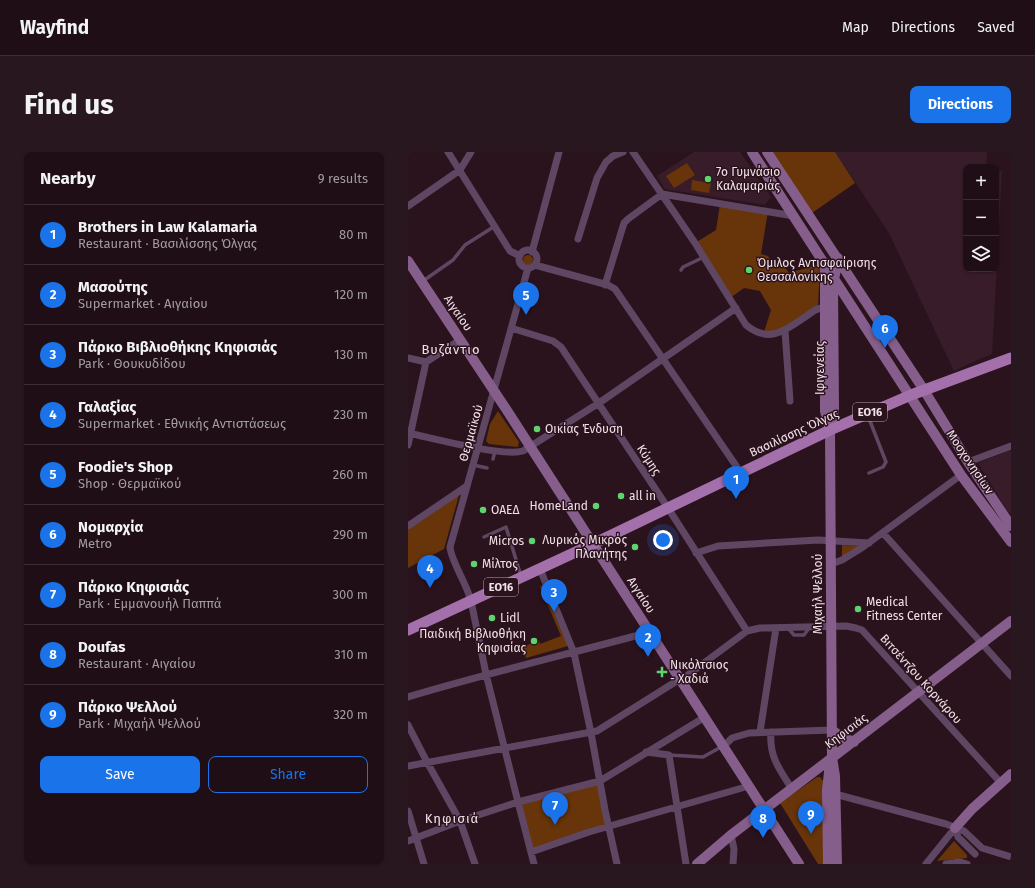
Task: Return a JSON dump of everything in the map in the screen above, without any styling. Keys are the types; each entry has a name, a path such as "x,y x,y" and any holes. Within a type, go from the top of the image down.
{"main road":[{"name":"Μοσχονησίων","path":"752,152 911,395 961,475 1011,542"},
{"name":"Μοσχονησίων","path":"767,152 838,258 924,390 968,462 1011,526"},
{"name":"Ιφιγενείας","path":"830,430 834,409 834,278 838,258"},
{"name":"Ιφιγενείας","path":"825,263 825,411 830,430"},
{"name":"Αιγαίου","path":"410,268 422,282 494,390 724,746 798,864"},
{"name":"Βασιλίσσης Όλγας","path":"593,544 830,430 911,395 1011,358"},
{"name":"Μιχαήλ Ψελλού","path":"830,430 832,757 835,776 837,864"},
{"name":"ΕΟ16","path":"408,630 593,544"},
{"name":"Κηφισιάς","path":"697,864 832,757 854,742 1011,621"},
{"path":"832,730 841,737 854,742"},
{"name":"Μιχαήλ Ψελλού","path":"828,864 827,780 832,757"},
{"path":"955,828 972,809 1011,774"}],"street":[{"path":"448,152 510,251 520,256"},
{"path":"408,206 460,170 471,152"},
{"path":"532,252 559,152"},
{"path":"578,239 597,178 606,162 613,156 622,152"},
{"path":"633,152 704,257 746,325 752,330 764,334 775,334 785,331 818,308 824,308"},
{"path":"605,284 624,223 662,194 794,216"},
{"path":"525,251 532,252 535,254 537,259 535,264 528,268 521,265 520,256 525,251"},
{"path":"535,264 605,284 612,287 617,292 741,473"},
{"name":"Θερμαϊκού","path":"528,268 450,547 472,601 486,674 534,864"},
{"path":"409,433 495,451 518,452 530,446 598,402 736,308"},
{"name":"Κύμης","path":"511,328 553,340 559,344 668,508 747,631"},
{"path":"785,331 790,401"},
{"path":"408,445 409,433 426,362 460,340"},
{"path":"408,358 426,362"},
{"path":"968,462 1011,446"},
{"path":"831,564 842,560 869,543 961,475"},
{"path":"409,524 467,486"},
{"path":"883,533 1011,676"},
{"path":"696,553 718,546 830,540 869,543"},
{"path":"540,569 574,653 609,827 618,864"},
{"name":"Βιτσέντζου Κορνάρου","path":"408,766 591,733 604,728 680,679 747,631 760,628 851,627 862,630 1001,783"},
{"path":"760,732 776,628"},
{"path":"408,697 486,674 574,653 650,632"},
{"path":"408,841 460,821 518,802 600,781 704,717"},
{"path":"408,725 460,821 475,864"},
{"path":"724,746 732,738 760,732 832,730"},
{"path":"771,732 770,744 773,754 780,770 792,789"},
{"path":"646,752 669,755 686,864"},
{"path":"531,852 589,832 749,786"},
{"path":"835,794 946,824 964,831 982,848 1011,857"},
{"path":"408,811 424,864"},
{"path":"955,828 958,837 975,854"},
{"path":"927,864 955,828"},
{"path":"732,835 734,849 733,864"},
{"path":"972,864 975,854 982,848"},
{"path":"946,864 960,862 968,864"}],"lane":[{"path":"422,282 450,262 464,245 495,226"},
{"path":"681,270 683,267 704,257"},
{"path":"866,414 886,462 883,467 869,473"},
{"path":"493,459 495,451"},
{"path":"473,465 487,468"},
{"path":"484,537 506,527 521,578"},
{"path":"669,755 703,757 724,746"}],"shaded area":[{"name":"7ο Γυμνάσιο Καλαμαριάς","path":"694,152 740,152 771,197 765,205 665,189 657,176"},
{"path":"772,152 835,152 855,183 812,213"},
{"path":"835,152 987,152 986,164 963,164 963,272 996,272 992,354 954,371 889,233"},
{"path":"687,163 695,175 674,188 666,176"},
{"path":"999,171 1002,171 999,226"},
{"path":"692,180 711,183 709,193 691,190"},
{"name":"Όμιλος Αντισφαίρισης Θεσσαλονίκης","path":"720,204 768,211 761,254 768,256 775,266 781,262 789,273 820,264 818,308 785,331 763,335 771,310 760,291 744,288 730,298 695,243 716,230"},
{"path":"526,255 530,255 533,260 530,265 526,265 523,262 523,258"},
{"path":"498,411 519,442 518,447 489,444 486,441 490,424"},
{"path":"1011,450 1011,513 1008,512 978,463"},
{"path":"459,495 444,549 408,568 408,530"},
{"path":"842,545 858,546 858,547 842,558"},
{"path":"546,581 568,646 526,658 523,647 539,640 540,644 561,636 540,587"},
{"path":"817,777 820,777 823,781 824,864 818,864 780,803"},
{"path":"600,781 609,827 531,852 518,802"},
{"path":"954,841 967,855 967,858 937,861"}],"place":[{"name":"7ο Γυμνάσιο Καλαμαριάς","path":"708,179"},
{"name":"Όμιλος Αντισφαίρισης Θεσσαλονίκης","path":"749,270"},
{"name":"Foodie's Shop","path":"526,315"},
{"name":"Νομαρχία","path":"885,348"},
{"name":"Οικίας Ένδυση","path":"537,429"},
{"name":"all in","path":"621,496"},
{"name":"Brothers in Law Kalamaria","path":"736,499"},
{"name":"HomeLand","path":"596,506"},
{"name":"ΟΑΕΔ","path":"483,510"},
{"name":"Micros","path":"532,541"},
{"name":"Λυρικός Μικρός Πλανήτης","path":"635,547"},
{"name":"Μίλτος","path":"474,564"},
{"name":"Γαλαξίας","path":"430,588"},
{"name":"Medical Fitness Center","path":"858,609"},
{"name":"Πάρκο Βιβλιοθήκης Κηφισιάς","path":"554,612"},
{"name":"Lidl","path":"492,618"},
{"name":"Παιδική Βιβλιοθήκη Κηφισίας","path":"534,641"},
{"name":"Μασούτης","path":"648,657"},
{"name":"Νικόλτσιος - Χαδιά","path":"662,672"},
{"name":"Πάρκο Κηφισιάς","path":"555,825"},
{"name":"Πάρκο Ψελλού","path":"811,834"},
{"name":"Doufas","path":"763,838"}],"district":[{"name":"Βυζάντιο","path":"451,349"},
{"name":"Κηφισιά","path":"452,818"}]}
